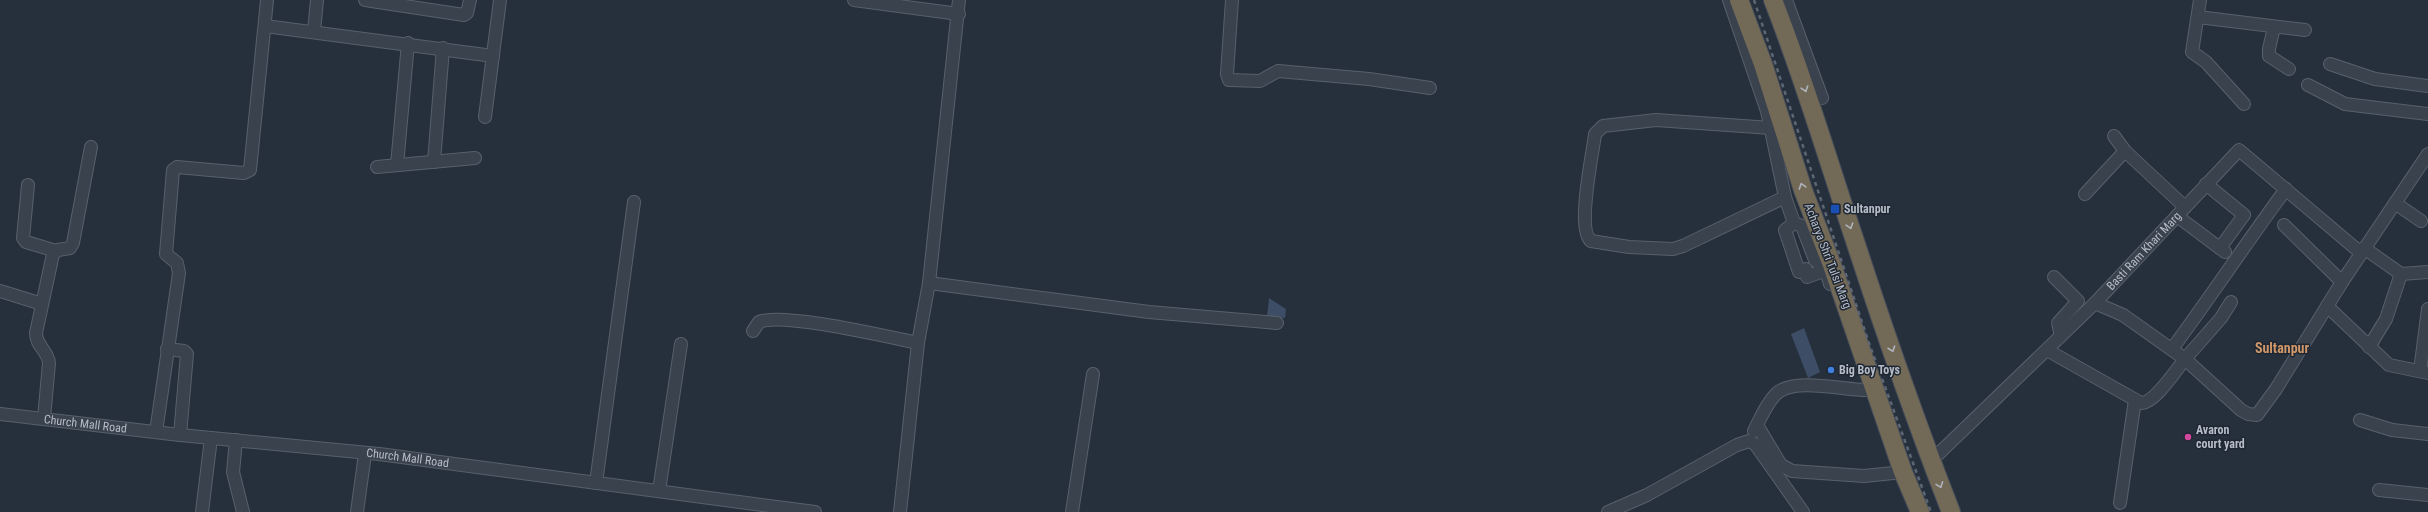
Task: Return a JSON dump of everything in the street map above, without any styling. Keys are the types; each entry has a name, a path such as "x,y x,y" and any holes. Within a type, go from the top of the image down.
{"highway":[{"name":"Acharya Shri Tulsi Marg","path":"1739,0 1763,64 1803,190 1856,331 1899,472 1920,512"},
{"path":"1773,0 1791,45 1882,322 1931,461 1951,512"},
{"path":"1856,331 1882,322"}],"street":[{"path":"156,432 179,273 177,263 166,254 173,170 177,167 244,173 249,171 267,0"},
{"path":"314,32 317,0"},
{"path":"365,0 464,15 467,13 470,0"},
{"path":"485,117 500,0"},
{"path":"854,0 959,14"},
{"path":"900,512 918,343 929,283 959,14 959,0"},
{"path":"1232,0 1227,74 1230,80 1260,81 1278,71 1369,79 1430,88"},
{"path":"1728,0 1767,111 1785,197 1794,223"},
{"path":"1786,0 1822,98"},
{"path":"2200,0 2192,52 2206,62 2244,104"},
{"path":"2198,17 2305,30"},
{"path":"265,26 408,43 493,56"},
{"path":"2274,27 2269,56 2289,69"},
{"path":"397,165 408,43"},
{"path":"434,162 444,48"},
{"path":"2330,64 2374,79 2428,86"},
{"path":"2308,85 2345,104 2428,114"},
{"path":"1771,128 1656,120 1603,126 1596,134 1592,156 1586,203 1587,236 1591,241 1603,244 1659,250 1679,248 1785,197"},
{"path":"2114,136 2125,150 2185,207"},
{"path":"28,185 23,238 26,242 56,251 68,249 74,243 91,147"},
{"path":"2085,194 2125,150"},
{"name":"Basti Ram Khari Marg","path":"1931,461 2095,303 2239,150 2363,251 2401,274"},
{"path":"2095,303 2123,316 2172,349 2241,410 2248,414 2258,415 2342,282 2428,154"},
{"path":"376,167 475,158"},
{"path":"2206,184 2244,215 2220,248"},
{"path":"2172,349 2220,285 2223,276 2286,189"},
{"path":"596,483 634,202"},
{"path":"2395,203 2421,221"},
{"path":"2177,216 2235,259"},
{"path":"1794,223 1802,226 1815,260 1826,270 1866,390 1899,472 1910,512"},
{"path":"1794,223 1785,230 1799,272 1806,269 1807,277 1826,270"},
{"path":"2284,225 2342,282"},
{"path":"44,418 49,363 48,355 38,344 36,337 51,257 56,251"},
{"path":"2369,348 2388,315 2401,274 2428,272"},
{"path":"2054,277 2078,301 2058,323 2061,336"},
{"path":"929,283 1148,312 1277,323"},
{"path":"0,291 42,304"},
{"path":"2047,350 2141,403 2151,401 2220,318 2231,302"},
{"path":"2327,306 2369,348 2394,367 2424,372 2428,309"},
{"path":"753,331 759,322 773,320 823,325 918,343"},
{"path":"659,491 681,344"},
{"path":"167,349 184,351 187,354 180,435"},
{"path":"1072,512 1093,374"},
{"path":"1608,512 1647,495 1737,445 1749,441 1776,395 1788,387 1807,385 1866,390"},
{"path":"2120,503 2135,400"},
{"name":"Church Mall Road","path":"0,414 180,435 365,454 815,512"},
{"path":"2360,420 2392,430 2428,434"},
{"path":"1757,425 1781,465 1792,471 1864,476 1899,472"},
{"path":"202,512 211,438"},
{"path":"236,440 233,472 243,512"},
{"path":"1749,441 1755,444 1803,512"},
{"path":"357,512 365,454"},
{"path":"2378,490 2428,495"}],"water":[{"path":"1269,298 1286,309 1285,318 1267,317"},
{"path":"1804,328 1820,372 1808,378 1791,334"}],"railway":[{"path":"1754,0 1869,343 1931,512"}],"place":[{"name":"Sultanpur","path":"1835,209"},
{"name":"Big Boy Toys","path":"1831,370"},
{"name":"Avaron court yard","path":"2188,437"}],"district":[{"name":"Sultanpur","path":"2282,348"}]}
